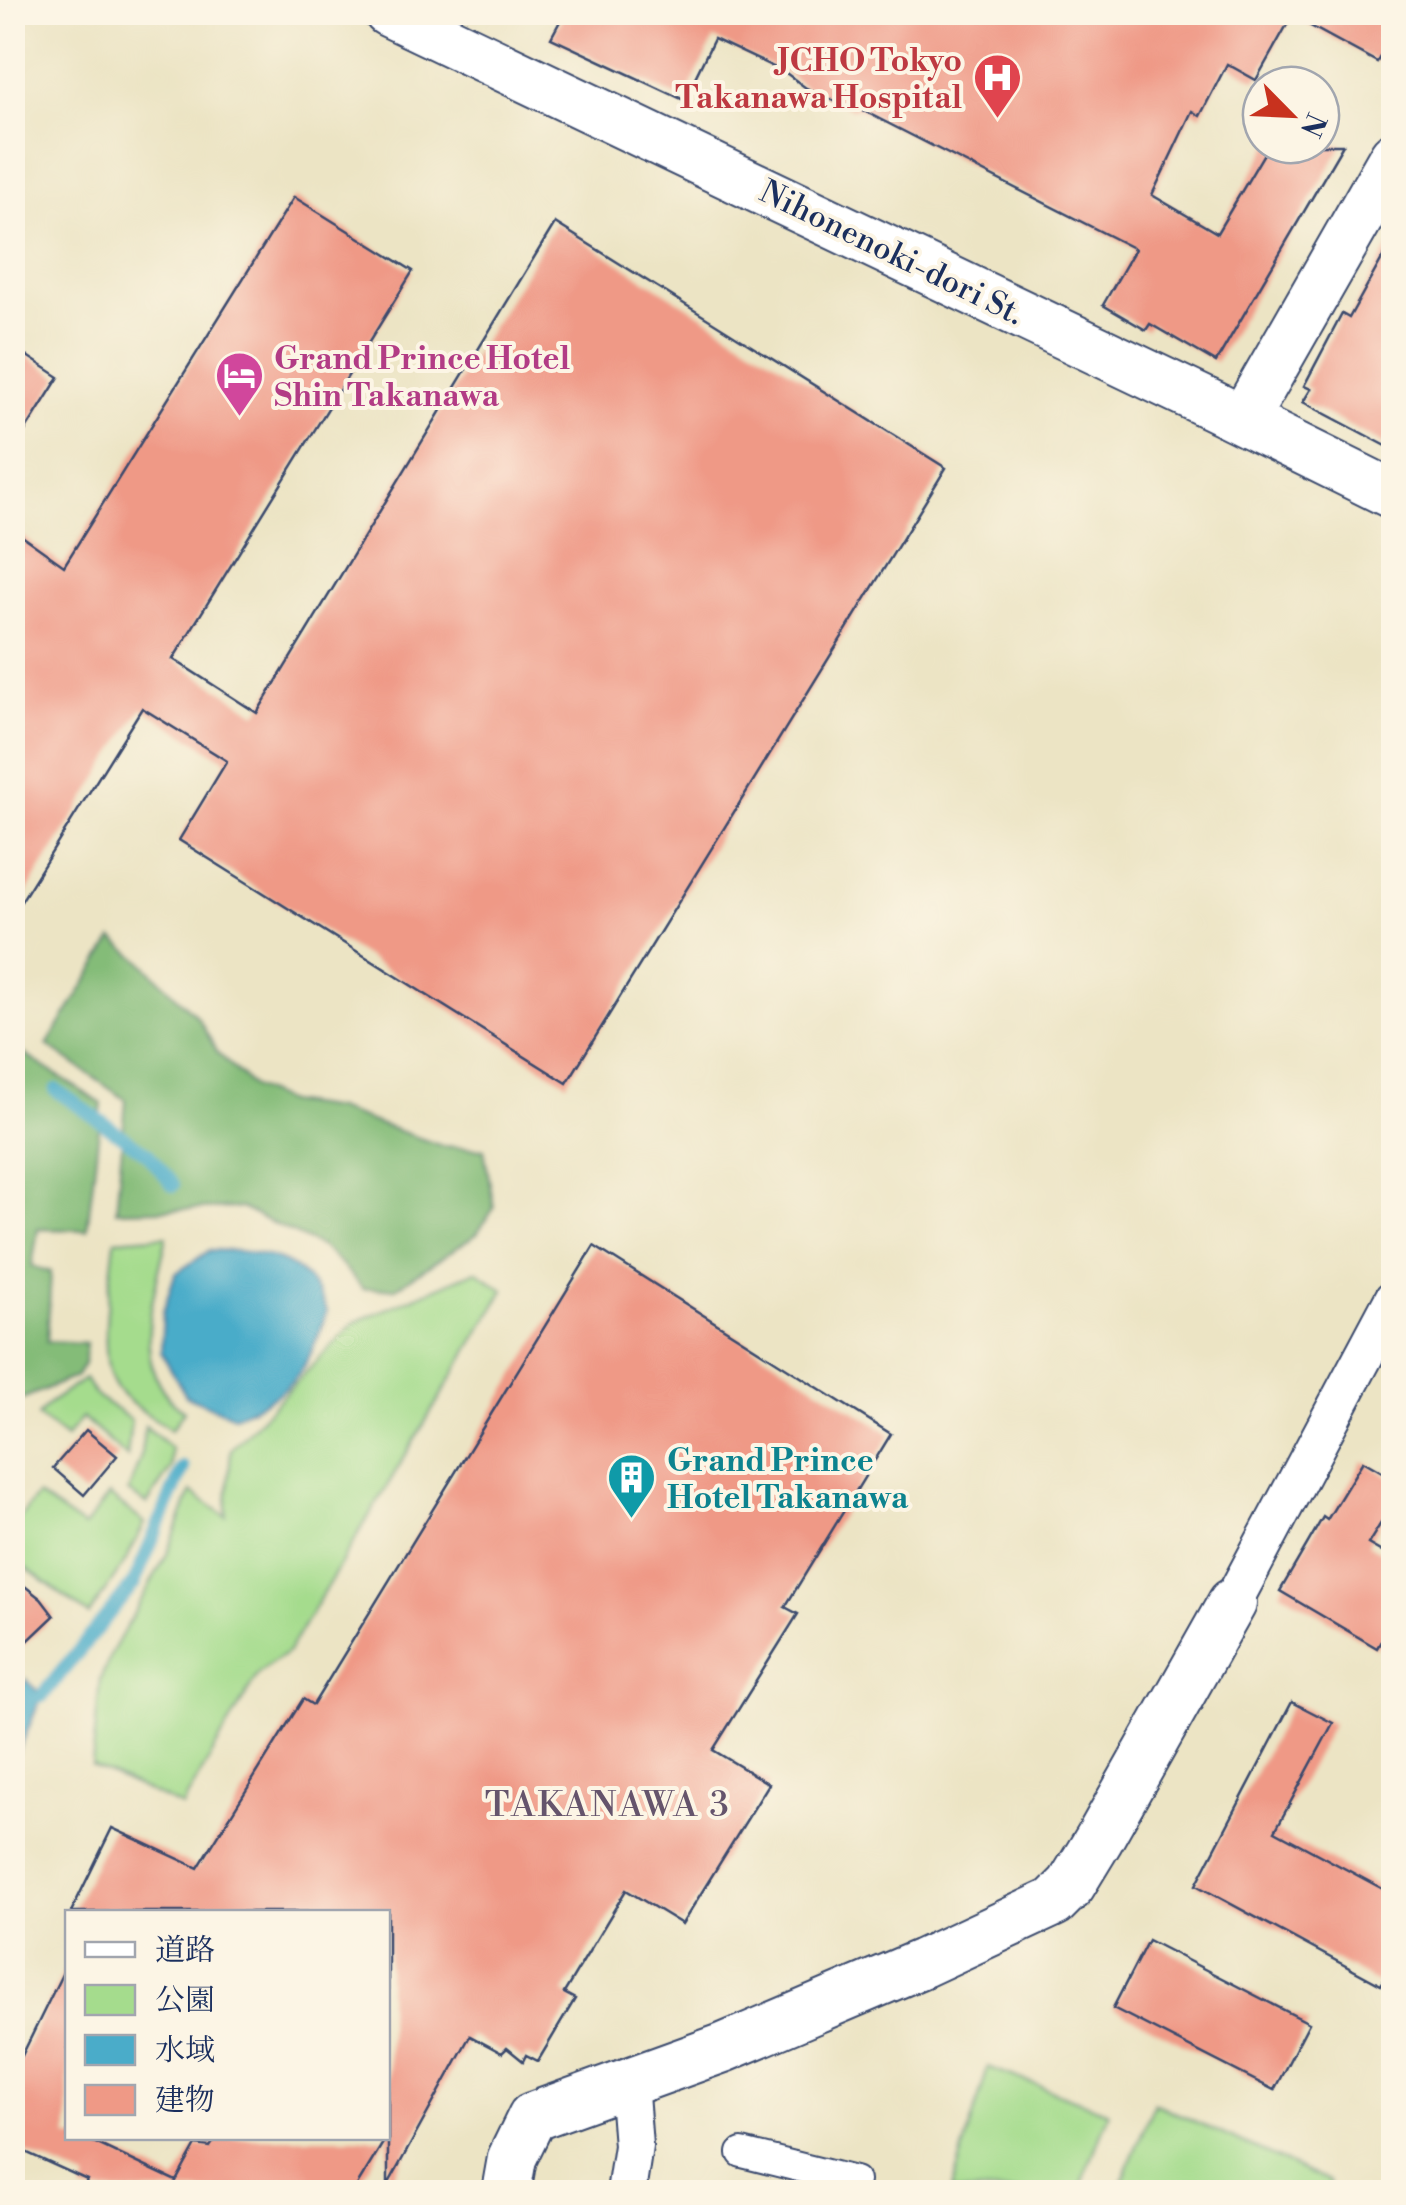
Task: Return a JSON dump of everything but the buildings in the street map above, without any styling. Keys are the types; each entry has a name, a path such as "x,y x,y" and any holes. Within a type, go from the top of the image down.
{"street":[{"name":"Nihonenoki-dori St.","path":"388,12 1394,495"},
{"path":"1244,420 1394,156"},
{"path":"506,2192 512,2158 532,2117 723,2048 923,1964 1054,1902 1071,1885 1232,1603 1394,1299"},
{"path":"626,2192 634,2146 628,2082"},
{"path":"742,2153 855,2182"}],"green space":[{"path":"113,939 198,1018 218,1053 253,1087 287,1102 336,1109 442,1146 484,1149 494,1208 477,1234 396,1288 363,1289 322,1247 241,1208 116,1211 126,1100 47,1045"},
{"path":"13,1047 102,1104 87,1230 38,1229 32,1266 51,1272 47,1341 86,1343 84,1364 77,1376 22,1399 12,1391"},
{"path":"167,1236 149,1330 155,1375 166,1394 184,1411 171,1430 134,1405 116,1387 110,1374 106,1337 115,1240"},
{"path":"476,1271 504,1290 288,1652 259,1672 182,1807 92,1766 100,1680 167,1554 191,1492 226,1516 231,1449 355,1322"},
{"path":"85,1379 94,1394 131,1420 127,1457 82,1417 66,1438 38,1416 48,1404"},
{"path":"145,1426 171,1448 171,1468 147,1504 128,1492 140,1459"},
{"path":"37,1495 84,1527 109,1495 145,1523 125,1562 89,1615 13,1558 13,1527"},
{"path":"988,2067 1109,2112 1079,2192 951,2192"},
{"path":"1154,2103 1329,2182 1330,2192 1118,2192"}],"water":[{"path":"210,1250 248,1252 281,1260 307,1279 327,1311 305,1365 296,1377 272,1398 234,1416 186,1396 161,1352 163,1312 175,1274"},
{"path":"26,1679 42,1696 13,1764 13,1700"}],"waterway":[{"path":"56,1090 148,1154 173,1185"},
{"path":"42,1696 134,1583 183,1468"}],"place":[{"name":"JCHO Tokyo Takanawa Hospital","path":"997,120"},
{"name":"Grand Prince Hotel Shin Takanawa","path":"239,418"},
{"name":"Grand Prince Hotel Takanawa","path":"632,1520"}],"district":[{"name":"TAKANAWA 3","path":"608,1804"}]}
